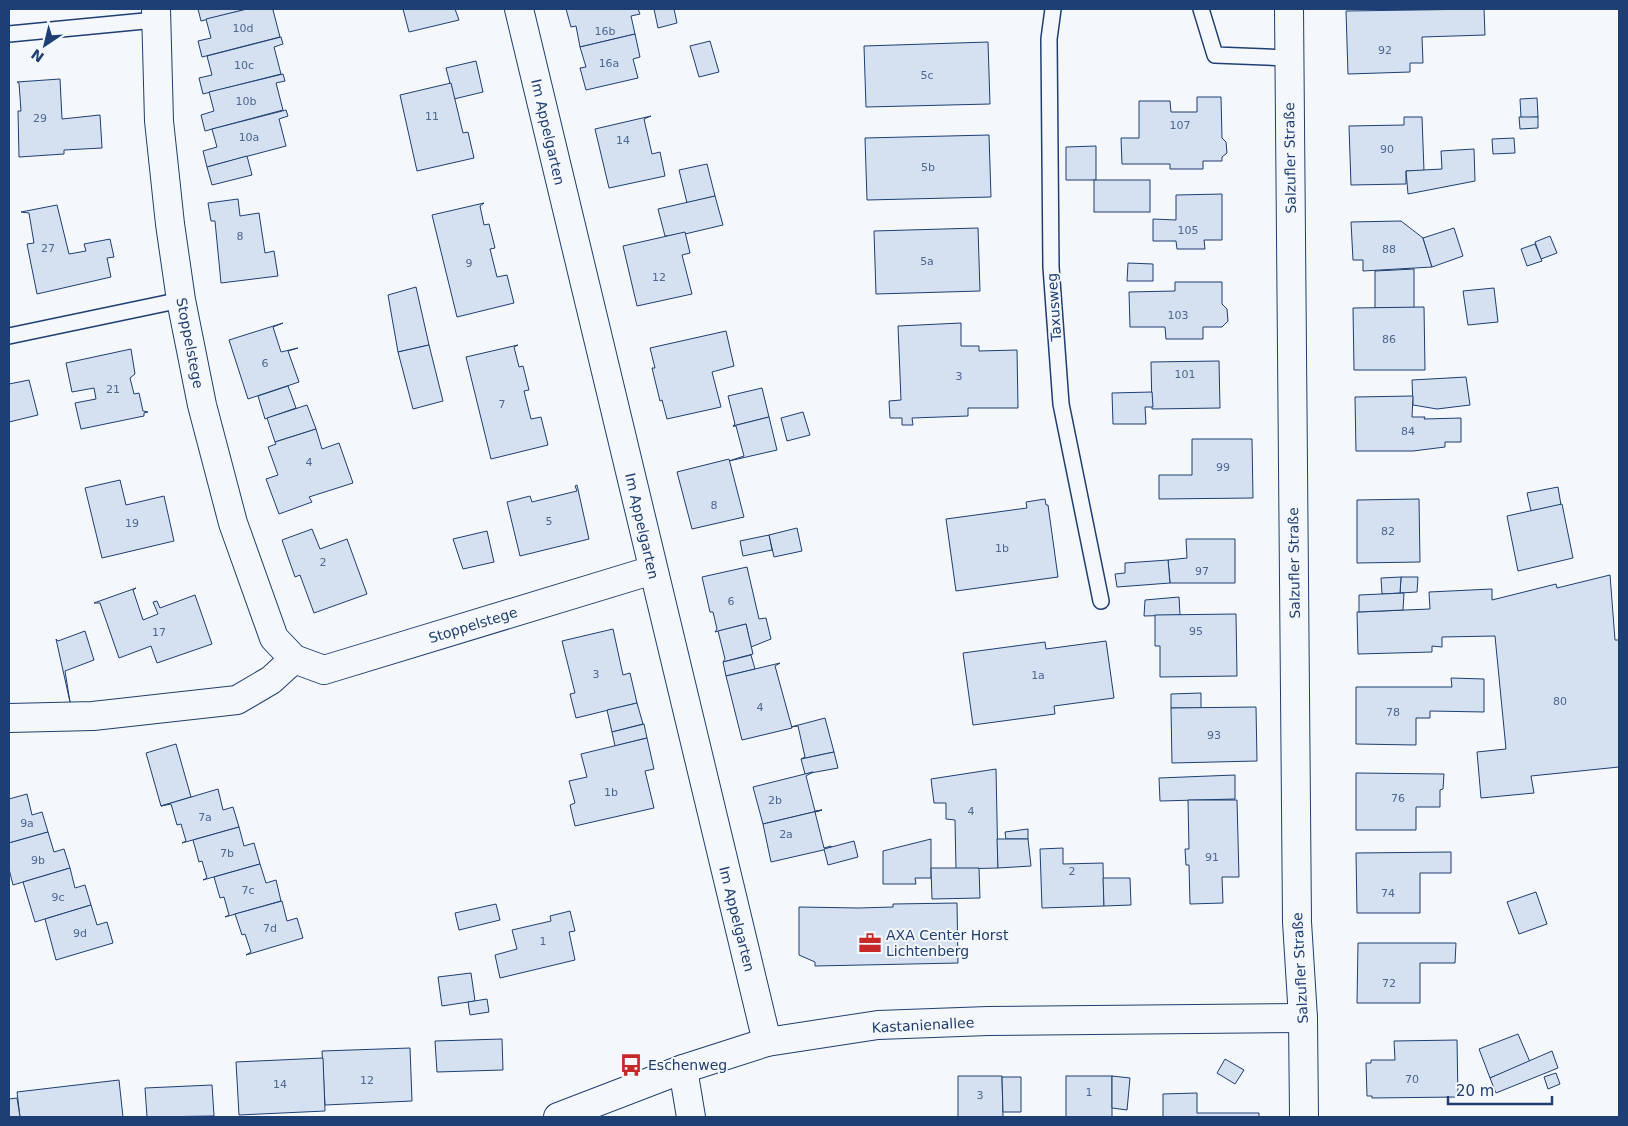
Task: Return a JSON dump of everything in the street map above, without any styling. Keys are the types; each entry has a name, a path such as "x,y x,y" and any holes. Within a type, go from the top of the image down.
{"street":[{"name":"Im Appelgarten","path":"519,9 767,1042"},
{"name":"Salzufler Straße","path":"1289,9 1298,922 1303,1018 1304,1117"},
{"name":"Stoppelstege","path":"155,14 158,121 181,300 202,405 233,523 274,638 294,660 324,670 653,570"},
{"path":"9,718 93,716 237,700 271,680 294,660"},
{"name":"Kastanienallee","path":"558,1117 683,1069 767,1042 878,1026 988,1022 1303,1018"},
{"path":"683,1069 691,1117"}],"lane":[{"name":"Taxusweg","path":"1053,9 1049,39 1051,268 1061,404 1101,601"},
{"path":"1201,9 1215,54 1289,58"},
{"path":"9,34 155,14"},
{"path":"9,336 181,300"}],"building":[{"path":"198,9 247,9 201,21"},
{"path":"247,9 276,9 273,10 280,37 202,57 198,41 211,38 206,19"},
{"path":"403,9 455,9 459,20 409,32"},
{"path":"566,9 638,9 640,14 631,16 635,34 580,47 576,26 571,27"},
{"path":"654,9 674,9 677,23 658,28"},
{"path":"1484,9 1485,35 1422,37 1423,63 1410,63 1410,72 1348,74 1346,11"},
{"path":"635,34 640,57 633,59 638,78 586,90 580,68 586,67 580,47"},
{"path":"281,37 283,44 274,47 281,74 203,94 199,78 212,75 207,56"},
{"path":"710,41 719,72 699,77 690,46"},
{"path":"988,42 990,104 866,107 864,46"},
{"path":"476,61 483,92 454,99 446,68"},
{"path":"283,74 285,81 276,83 283,110 205,131 201,115 214,111 209,92"},
{"path":"60,79 62,119 100,115 102,148 64,150 64,154 19,157 18,111 21,111 19,83 17,82"},
{"path":"451,83 463,133 468,132 474,158 417,171 400,95"},
{"path":"1197,97 1221,97 1222,138 1226,142 1227,153 1222,157 1222,161 1203,161 1203,169 1170,169 1170,164 1122,164 1121,138 1139,138 1139,101 1170,101 1171,112 1197,112"},
{"path":"1537,98 1538,117 1521,118 1520,99"},
{"path":"286,110 288,116 279,119 286,146 207,167 203,151 217,147 212,129"},
{"path":"651,116 644,119 652,154 660,152 665,176 609,188 595,129"},
{"path":"1404,117 1422,117 1424,171 1406,171 1406,184 1351,185 1349,126 1404,125"},
{"path":"1519,117 1538,117 1538,128 1520,129"},
{"path":"989,135 991,197 867,200 865,138"},
{"path":"1514,138 1515,153 1493,154 1492,139"},
{"path":"1096,146 1096,180 1066,180 1066,147"},
{"path":"1474,149 1475,181 1408,194 1406,171 1442,169 1441,151"},
{"path":"247,156 252,175 212,185 207,167"},
{"path":"707,164 715,196 687,203 679,170"},
{"path":"1094,180 1150,180 1150,212 1094,212"},
{"path":"1222,194 1222,240 1204,240 1205,249 1177,249 1176,241 1153,241 1153,219 1176,220 1176,195"},
{"path":"715,196 723,225 685,234 665,236 658,209"},
{"path":"238,199 240,216 259,213 265,253 274,251 278,276 221,283 215,221 211,221 208,203"},
{"path":"484,203 480,206 484,225 489,224 495,248 490,249 497,277 507,275 514,303 457,317 432,215"},
{"path":"57,205 69,254 86,251 84,244 110,239 114,257 107,258 111,277 37,294 27,244 34,243 29,213 21,212"},
{"path":"1401,221 1423,238 1432,267 1363,271 1363,260 1353,260 1351,222"},
{"path":"978,228 980,291 876,294 874,231"},
{"path":"1454,228 1463,256 1432,267 1423,238"},
{"path":"685,232 690,253 682,255 692,294 637,306 623,246"},
{"path":"1550,236 1557,253 1541,259 1535,242"},
{"path":"1535,244 1542,261 1527,266 1521,249"},
{"path":"1128,263 1153,264 1153,281 1127,281"},
{"path":"1414,269 1414,308 1375,308 1375,271"},
{"path":"1175,282 1222,282 1222,304 1227,309 1228,321 1222,327 1203,327 1203,339 1166,339 1165,327 1130,327 1129,292 1175,291"},
{"path":"416,287 429,345 398,352 388,295"},
{"path":"1494,288 1498,322 1468,325 1463,291"},
{"path":"1424,307 1425,370 1354,370 1353,308"},
{"path":"283,323 273,327 281,352 298,348 288,351 299,382 248,399 229,340"},
{"path":"961,323 961,346 979,346 979,351 1017,350 1018,408 968,408 968,416 912,418 913,425 902,425 902,418 890,418 889,401 901,400 898,326"},
{"path":"726,331 734,366 712,372 721,407 667,419 662,400 660,401 652,368 655,368 650,348"},
{"path":"429,345 443,401 413,409 398,352"},
{"path":"518,345 514,347 519,367 523,366 529,390 524,391 531,419 541,417 548,445 491,459 466,357"},
{"path":"131,349 135,374 130,378 134,394 139,393 143,411 148,412 144,413 144,416 81,429 75,403 96,399 94,388 72,392 66,363"},
{"path":"1219,361 1220,408 1152,409 1151,362"},
{"path":"1466,377 1470,405 1437,409 1413,405 1412,380"},
{"path":"29,380 38,415 9,422 9,384"},
{"path":"288,386 296,408 265,419 258,396"},
{"path":"762,388 769,417 733,426 735,424 728,396"},
{"path":"1152,392 1153,407 1145,407 1146,424 1113,424 1112,393"},
{"path":"1413,396 1412,417 1425,417 1424,419 1461,418 1461,442 1445,442 1445,447 1413,451 1356,451 1355,397"},
{"path":"307,405 316,429 275,442 267,418"},
{"path":"803,412 810,435 787,441 781,418"},
{"path":"769,417 777,450 729,461 744,456 736,426 733,426"},
{"path":"316,429 322,449 339,443 353,483 309,497 312,502 279,514 266,479 278,475 268,447 276,444 275,442"},
{"path":"1192,439 1252,439 1253,498 1159,499 1159,475 1192,475"},
{"path":"729,459 744,517 692,529 677,472"},
{"path":"120,480 126,505 164,496 174,541 102,558 85,488"},
{"path":"577,485 589,539 520,556 507,502 530,496 532,502 577,491 575,486"},
{"path":"1558,487 1561,505 1531,511 1527,493"},
{"path":"1045,499 1046,505 1048,505 1058,577 956,591 946,519 1027,508 1026,502"},
{"path":"1419,499 1420,562 1357,563 1357,500"},
{"path":"1562,504 1573,558 1518,571 1507,516"},
{"path":"797,528 802,551 774,557 769,535"},
{"path":"312,529 320,549 347,539 367,594 314,613 300,575 295,577 282,540"},
{"path":"487,531 494,562 463,569 453,539"},
{"path":"769,535 772,550 743,556 740,541"},
{"path":"1186,539 1235,539 1235,583 1170,583 1168,560 1187,558"},
{"path":"1168,560 1170,583 1117,587 1115,574 1125,573 1125,563"},
{"path":"747,567 759,619 766,618 771,639 751,647 746,624 715,632 717,629 713,612 710,612 702,577"},
{"path":"1610,575 1615,640 1619,640 1619,767 1531,776 1534,793 1481,798 1477,752 1506,749 1495,636 1442,637 1442,647 1432,646 1432,652 1358,654 1357,612 1430,609 1429,592 1492,589 1492,600 1556,584 1557,588"},
{"path":"1401,577 1418,577 1417,592 1400,593"},
{"path":"1401,577 1400,593 1382,594 1381,578"},
{"path":"136,588 133,590 143,620 158,614 153,602 157,601 160,608 195,595 212,644 157,663 151,646 119,658 100,603 94,603"},
{"path":"1404,593 1403,610 1359,612 1359,595"},
{"path":"1179,597 1180,615 1144,616 1145,600"},
{"path":"1236,614 1237,676 1160,677 1160,646 1155,646 1155,615"},
{"path":"746,624 753,654 723,662 725,659 718,631"},
{"path":"613,629 623,675 630,673 637,703 576,718 570,694 575,693 562,641"},
{"path":"85,631 94,660 65,671 70,702 56,639 58,641"},
{"path":"1106,641 1114,698 1054,706 1055,714 973,725 963,653 1045,642 1046,649"},
{"path":"751,655 755,669 726,676 723,662"},
{"path":"780,663 775,666 792,728 742,740 726,676"},
{"path":"1451,678 1484,679 1484,712 1430,711 1430,718 1416,718 1416,745 1356,744 1356,687 1452,687"},
{"path":"1201,693 1201,708 1171,708 1171,694"},
{"path":"637,703 643,724 612,732 607,710"},
{"path":"1256,707 1257,761 1172,763 1171,708"},
{"path":"825,718 834,752 801,759 805,757 798,726 791,727"},
{"path":"644,724 647,738 615,746 612,732"},
{"path":"647,738 654,769 645,771 654,808 575,826 570,805 575,803 569,781 587,777 581,754"},
{"path":"176,744 191,797 161,806 146,753"},
{"path":"834,752 838,768 805,774 801,759"},
{"path":"996,769 998,868 956,869 955,820 946,819 946,803 934,803 931,779"},
{"path":"813,772 806,776 815,811 822,810 763,824 753,787"},
{"path":"1356,773 1444,774 1443,789 1440,790 1440,807 1416,807 1416,830 1356,830"},
{"path":"1235,775 1235,799 1160,801 1159,778"},
{"path":"218,789 223,810 233,807 239,827 182,843 186,841 181,824 177,825 171,804 161,806"},
{"path":"27,794 32,815 42,812 48,832 9,843 9,799"},
{"path":"1188,800 1237,800 1239,877 1222,877 1223,903 1190,904 1189,865 1186,865 1185,849 1189,849"},
{"path":"822,810 815,812 824,848 831,846 832,848 771,862 763,824"},
{"path":"239,827 244,846 254,843 260,864 203,880 207,878 202,861 199,862 193,840"},
{"path":"1028,829 1028,839 1006,839 1005,832"},
{"path":"48,832 54,852 64,849 70,868 13,885 9,869 9,843"},
{"path":"931,839 931,878 915,878 916,884 883,884 883,851"},
{"path":"997,839 1028,839 1031,866 998,868"},
{"path":"854,841 858,857 828,865 824,849"},
{"path":"1063,848 1063,864 1103,863 1104,906 1042,908 1040,849"},
{"path":"1451,852 1451,873 1420,873 1420,913 1357,913 1356,853"},
{"path":"260,864 266,883 276,880 281,901 225,917 229,915 224,897 220,898 214,877"},
{"path":"70,868 75,888 85,885 91,905 35,922 23,882"},
{"path":"931,868 979,868 980,898 932,899"},
{"path":"1103,878 1130,878 1131,905 1104,906"},
{"path":"1536,892 1547,924 1519,934 1507,902"},
{"path":"282,901 287,921 297,918 303,938 246,955 251,952 245,934 242,935 235,914"},
{"path":"957,903 958,963 815,966 815,962 799,955 799,907 859,908 893,907 893,904"},
{"path":"496,904 500,920 459,930 455,913"},
{"path":"91,905 97,925 107,922 113,943 56,960 45,919"},
{"path":"570,911 575,931 569,932 575,960 500,978 495,955 517,949 512,930 551,921 550,916"},
{"path":"1358,943 1456,943 1455,963 1420,963 1420,1003 1357,1003"},
{"path":"471,973 475,1001 442,1006 438,977"},
{"path":"487,999 489,1012 470,1015 468,1002"},
{"path":"1518,1034 1530,1062 1490,1078 1479,1049"},
{"path":"502,1039 503,1070 437,1072 435,1041"},
{"path":"1457,1040 1458,1097 1372,1098 1372,1096 1367,1096 1366,1063 1371,1063 1371,1060 1395,1060 1394,1041"},
{"path":"410,1048 412,1101 325,1105 322,1051"},
{"path":"1552,1051 1558,1068 1496,1093 1490,1078"},
{"path":"323,1058 325,1111 239,1115 236,1062"},
{"path":"1225,1059 1244,1070 1235,1084 1217,1073"},
{"path":"1556,1073 1560,1084 1548,1089 1544,1077"},
{"path":"958,1076 1002,1076 1003,1117 958,1117"},
{"path":"1066,1076 1112,1076 1112,1117 1066,1117"},
{"path":"1112,1076 1130,1078 1127,1110 1112,1108"},
{"path":"1002,1077 1021,1077 1021,1112 1003,1112"},
{"path":"119,1080 123,1117 20,1117 17,1092"},
{"path":"212,1085 214,1116 147,1117 145,1088"},
{"path":"1197,1093 1197,1113 1259,1113 1259,1117 1163,1117 1163,1094"},
{"path":"17,1098 20,1117 9,1117 9,1099"}],"place":[{"name":"AXA Center Horst Lichtenberg","path":"870,943"},
{"name":"Eschenweg","path":"631,1065"}]}
